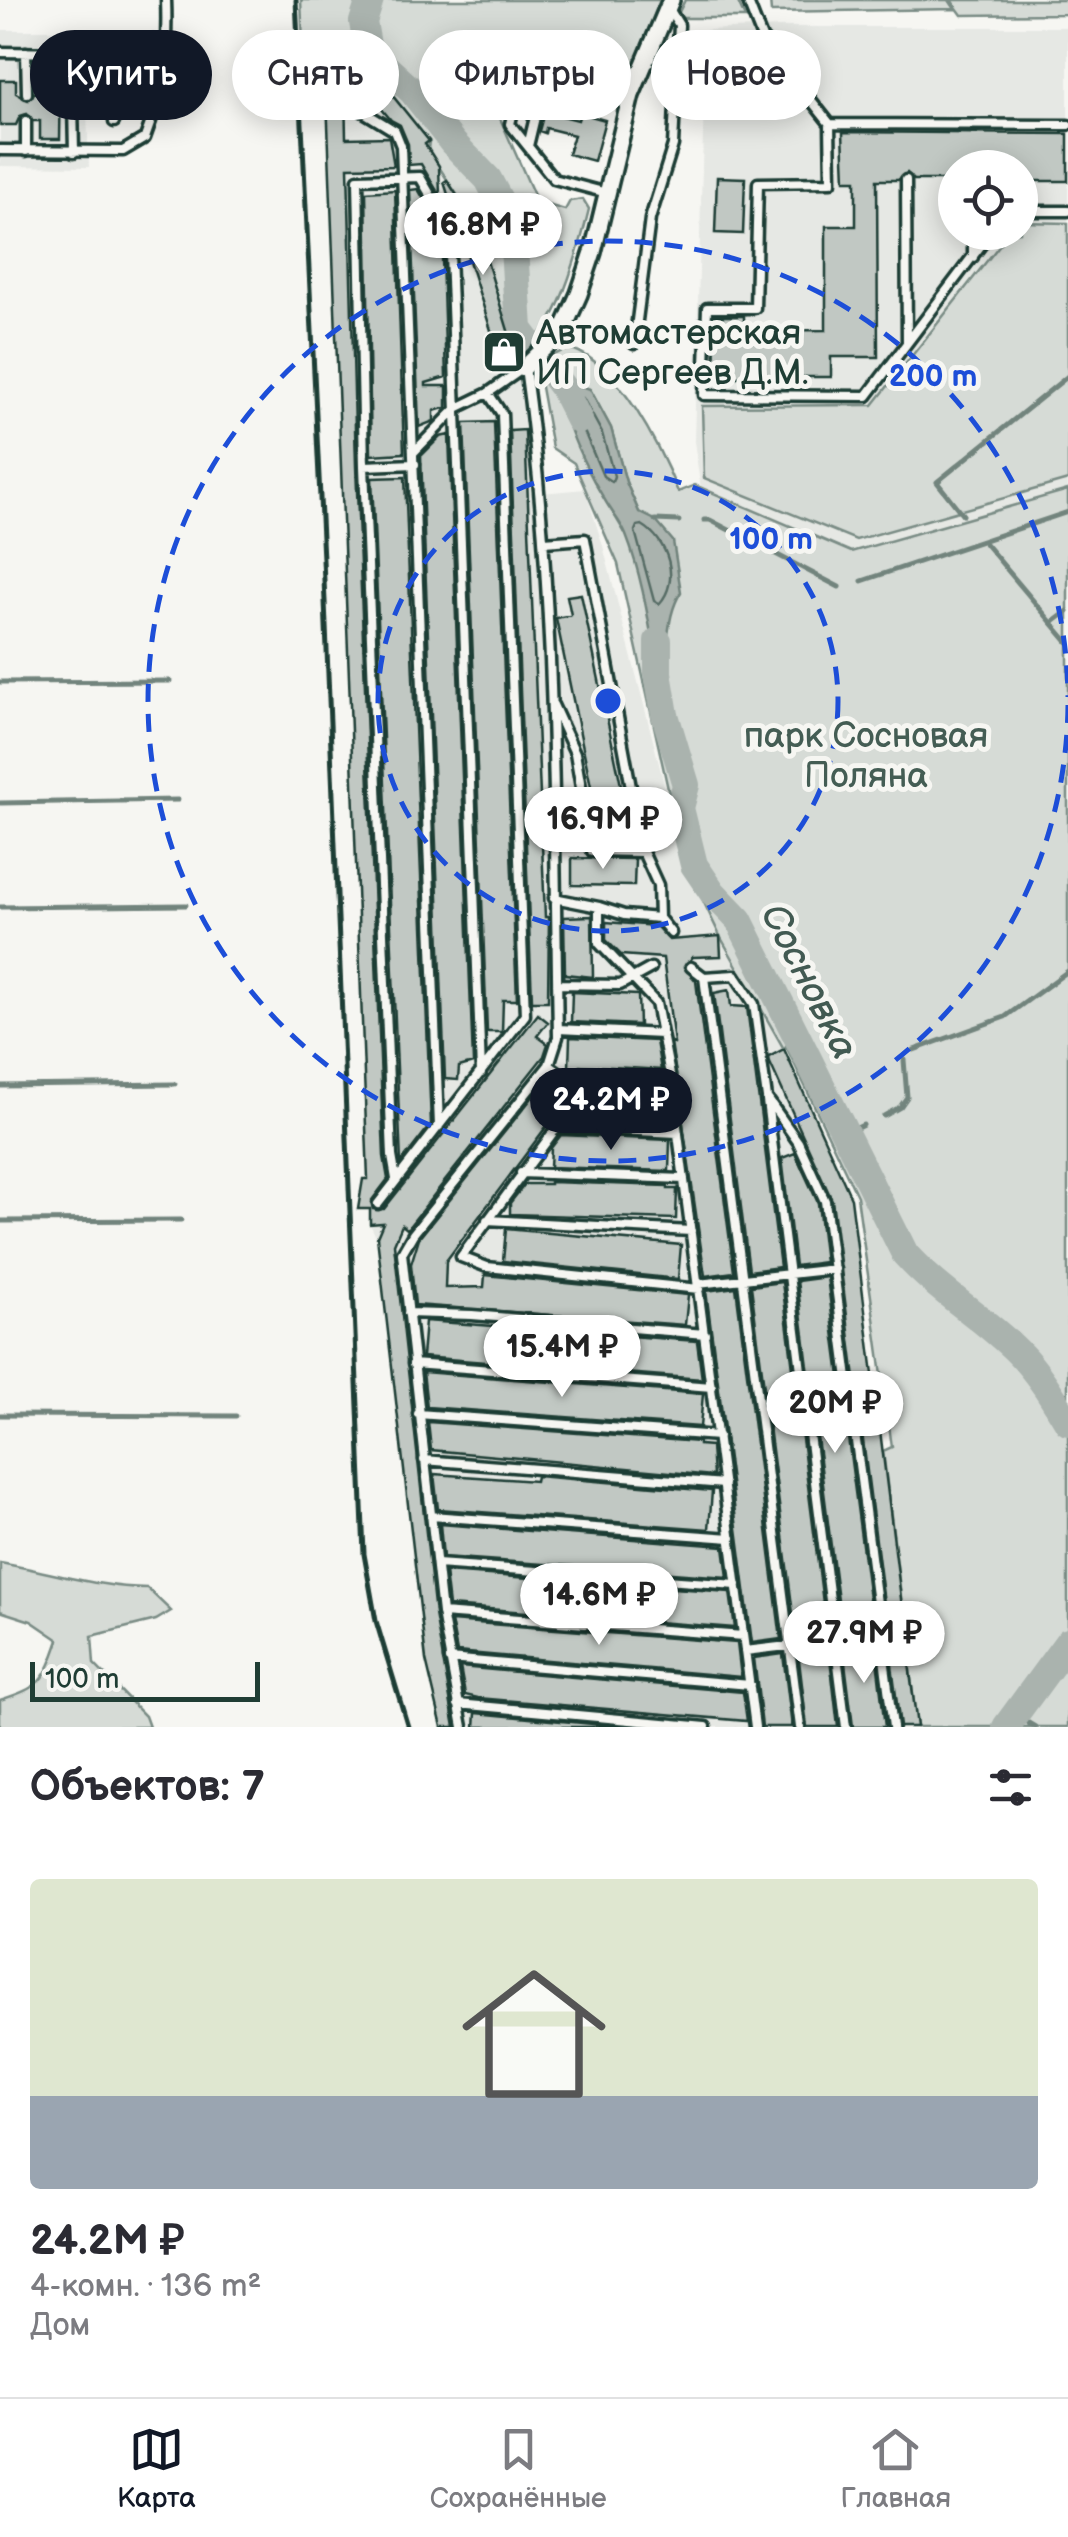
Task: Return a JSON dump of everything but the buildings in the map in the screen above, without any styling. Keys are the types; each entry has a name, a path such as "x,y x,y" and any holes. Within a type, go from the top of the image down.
{"street":[{"path":"631,95 670,4"},
{"path":"528,363 563,330 578,294 625,120"}],"lane":[{"path":"166,0 167,30"},
{"path":"747,0 762,38 830,124 831,182 758,183 755,308 707,308 704,395 866,396 978,250"},
{"path":"634,344 650,220 672,146 678,25 670,4"},
{"path":"0,52 72,53 74,152"},
{"path":"26,52 27,93"},
{"path":"0,150 122,151 145,138 151,120"},
{"path":"377,120 395,131 401,146 403,178 439,1126"},
{"path":"511,120 510,124 554,179 608,194"},
{"path":"528,146 534,120"},
{"path":"26,121 26,151"},
{"path":"830,124 1068,125"},
{"path":"396,1179 364,466 358,179 420,177 450,227 481,1073"},
{"path":"906,180 907,343"},
{"path":"1038,211 1068,210"},
{"path":"973,250 973,256"},
{"path":"414,452 457,408 488,393 528,363"},
{"path":"463,1727 442,1612 402,1253 413,1234 549,1066 558,1028 550,613 528,363"},
{"path":"378,1204 525,1014 502,414 488,393"},
{"path":"364,466 415,464"},
{"path":"544,542 585,539 643,852 658,885 660,918 671,932"},
{"path":"552,700 575,753 592,851 643,852"},
{"path":"554,898 624,915 660,918"},
{"path":"599,907 600,942 656,1003 672,1080 755,1727"},
{"path":"557,984 620,985 651,968"},
{"path":"691,968 704,977 735,974 754,1004 846,1727"},
{"path":"704,977 800,1727"},
{"path":"558,1028 662,1034"},
{"path":"549,1066 563,1075 672,1080"},
{"path":"767,1098 798,1142 825,1201 893,1727"},
{"path":"678,1132 557,1127 461,1257 487,1268 698,1286 835,1269"},
{"path":"521,1173 684,1178"},
{"path":"487,1220 691,1231"},
{"path":"408,1313 472,1314 704,1334"},
{"path":"413,1364 712,1387"},
{"path":"418,1414 718,1436"},
{"path":"424,1460 724,1484"},
{"path":"431,1516 731,1538"},
{"path":"436,1564 737,1585"},
{"path":"442,1612 744,1636"},
{"path":"746,1651 882,1635"},
{"path":"449,1658 750,1685"},
{"path":"458,1704 706,1727"}],"shaded area":[{"path":"1068,27 1068,499 847,570 702,497 694,441 703,120 821,120 821,30 706,30"},
{"path":"0,30 30,30 30,120 87,120 89,167 0,166"},
{"path":"399,104 429,141 429,150 474,221 524,389 531,494 585,489 684,861 720,936 784,1049 851,1198 917,1727 442,1727 426,1660 377,1239 370,1224 370,1209 358,1209 363,1179 368,1178 328,120 399,120"}],"green space":[{"path":"301,0 660,0 631,72 631,30 419,30 419,120 501,120 537,202 565,210 570,201 583,199 589,209 561,298 535,339 513,348 474,221 428,150 429,141 399,104 399,30 302,30"},
{"path":"685,0 737,0 745,18 676,18"},
{"path":"770,0 949,0 955,9 771,12"},
{"path":"951,0 1068,0 1068,14 962,15"},
{"path":"1038,222 1068,223 1068,480 856,540 704,478 702,406 873,405 996,250 1038,250"},
{"name":"парк Сосновая Поляна","path":"572,349 590,358 622,390 661,453 678,492 695,485 851,552 1068,490 1068,1727 917,1727 883,1451 892,1447 857,1196 786,1046 784,1049 720,936 684,861 618,564 574,463 552,448 539,376 547,361","holes":["590,389 611,428 639,512 628,538 594,481 561,404"]},
{"path":"0,1563 92,1582 147,1588 171,1611 156,1620 92,1636 94,1664 145,1716 149,1727 0,1727 0,1700 25,1691 40,1680 59,1640 31,1621 0,1611"}],"water":[{"path":"573,383 590,389 611,428 639,512 655,520 673,541 681,592 672,613 659,679 632,552 622,526 584,462 566,415 563,388"}],"waterway":[{"name":"Сосновка","path":"370,0 363,22 368,51 413,92 453,143 488,179 505,211 514,247 519,329 563,388 579,420"},
{"path":"963,515 937,482 1068,376"},
{"path":"862,581 1068,512"},
{"path":"655,520 679,521"},
{"path":"704,520 839,587"},
{"path":"983,541 1068,642"},
{"path":"1052,623 1068,611"},
{"name":"Сосновка","path":"658,641 658,673 665,715 686,785 680,808 694,865 713,893 739,920 905,1254 1018,1352 1039,1376 1068,1422"},
{"path":"0,682 170,681"},
{"path":"0,803 178,800"},
{"path":"0,907 186,905"},
{"path":"914,1050 1005,1017 1068,971"},
{"path":"884,1116 900,1107 907,1097 904,1060"},
{"path":"0,1086 175,1084"},
{"path":"847,1133 863,1125"},
{"path":"0,1221 181,1220"},
{"path":"0,1415 236,1416"},
{"name":"Сосновка","path":"1006,1727 1068,1642"},
{"path":"1015,1715 1035,1727"}],"railway":[{"path":"296,0 364,1554 376,1621 408,1727"}],"place":[{"name":"Автомастерская ИП Сергеев Д.М.","path":"504,352"}]}
